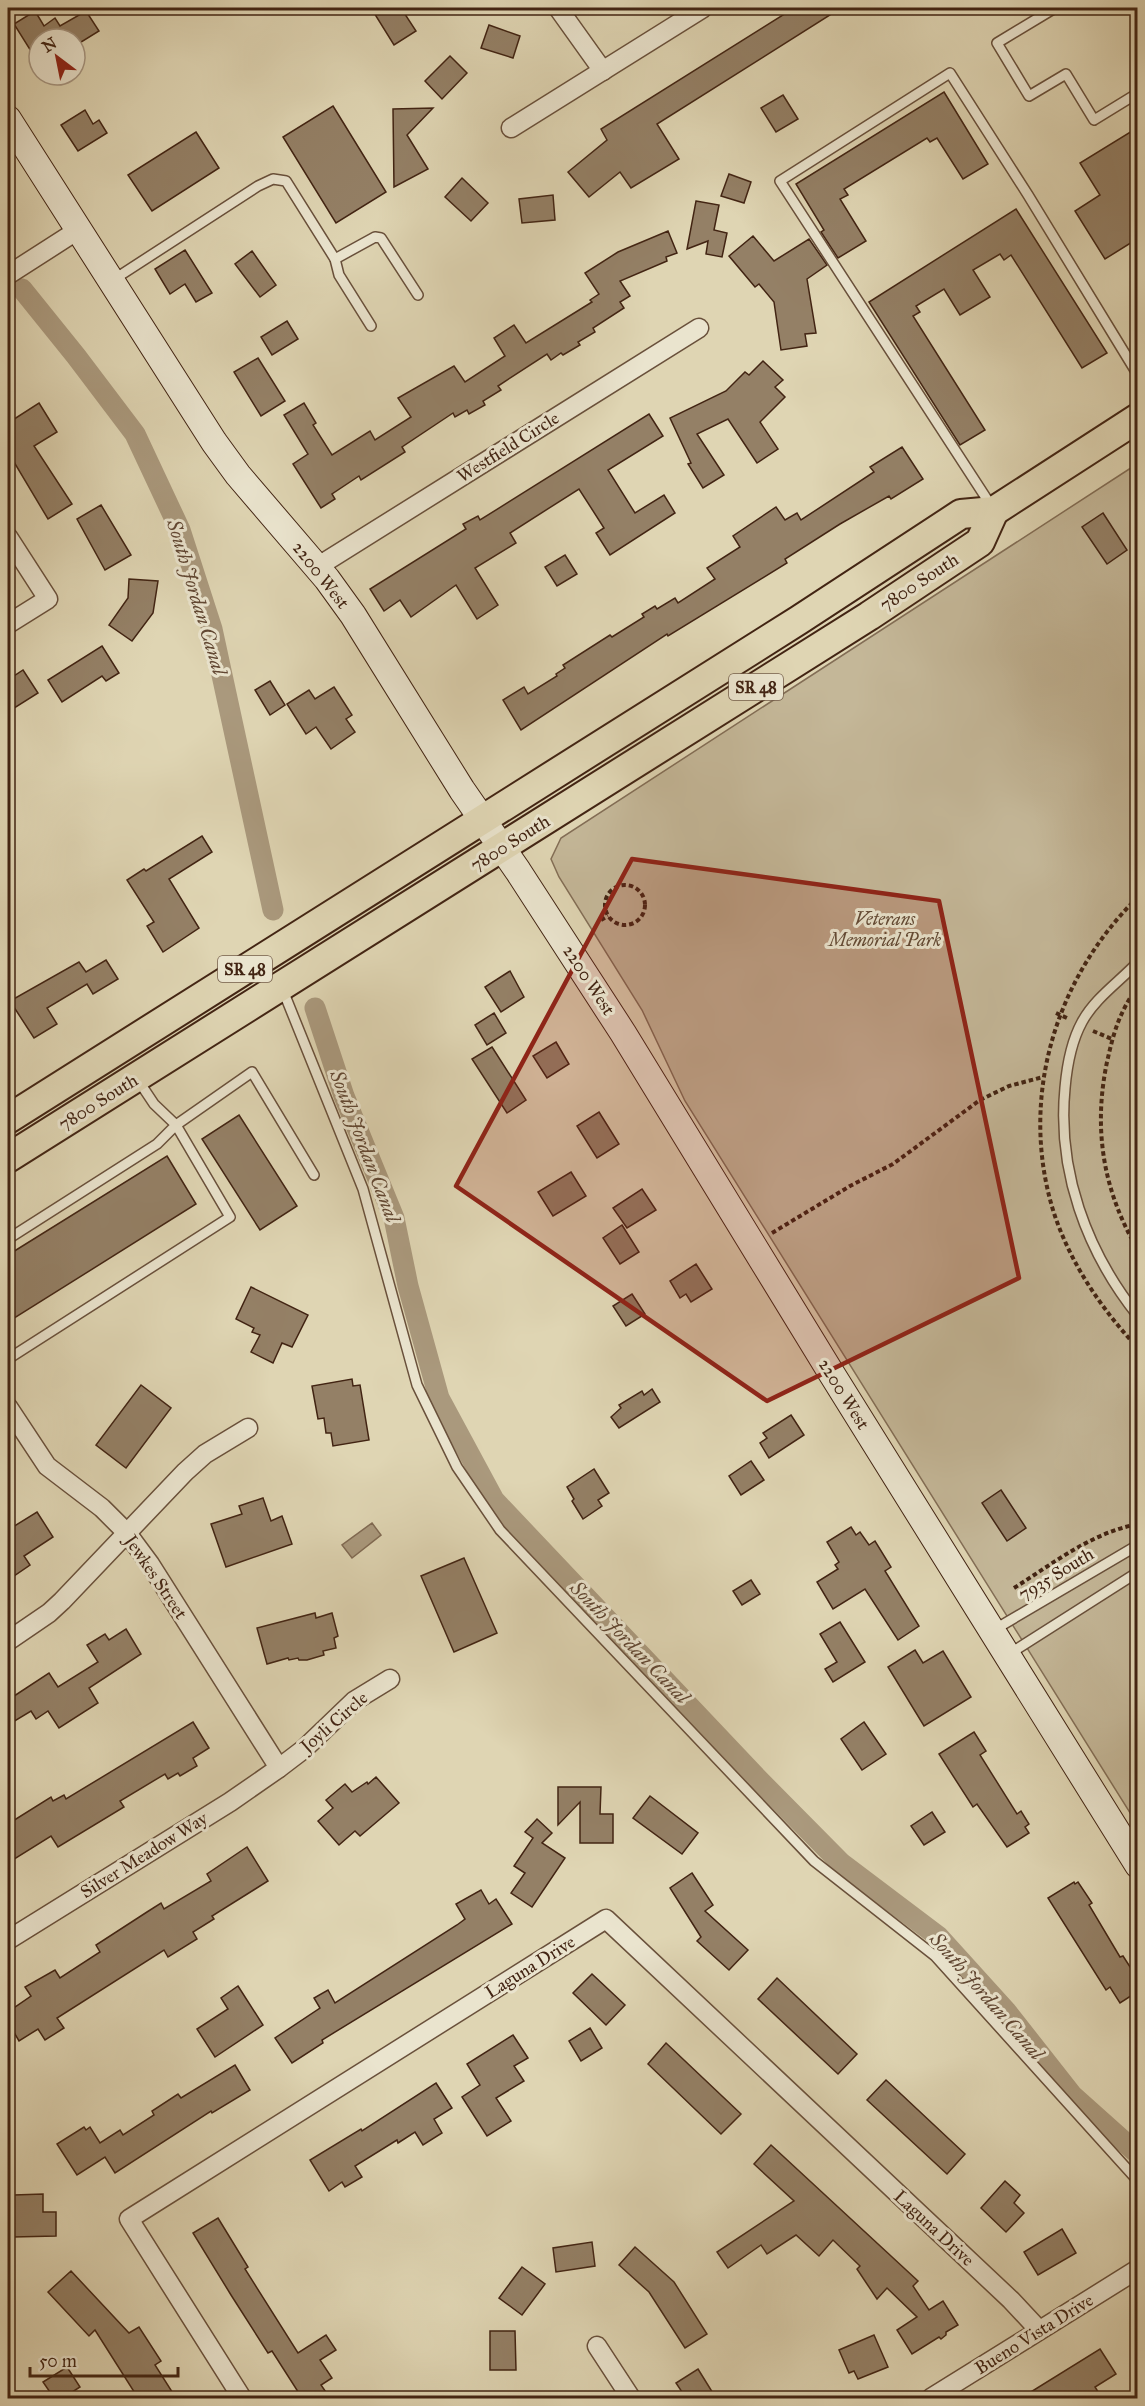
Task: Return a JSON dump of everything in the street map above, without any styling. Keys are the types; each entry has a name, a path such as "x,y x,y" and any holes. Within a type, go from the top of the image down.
{"main road":[{"name":"7800 South","path":"8,1119 799,620 961,514 994,511 1137,418"},
{"name":"7800 South","path":"8,1158 860,622 980,542 994,511"}],"street":[{"path":"558,8 603,71"},
{"path":"511,128 704,8"},
{"name":"2200 West","path":"8,118 226,460 317,567 353,615 462,790 623,1033 1137,1865"},
{"path":"8,275 78,230"},
{"name":"Westfield Circle","path":"317,567 699,328"},
{"path":"8,537 48,599 8,624"},
{"name":"Jewkes Street","path":"8,1407 47,1466 102,1508 128,1533 279,1768"},
{"path":"8,1641 40,1620 62,1601 185,1472 206,1454 249,1428"},
{"name":"Joyli Circle","path":"279,1768 304,1749 354,1701 390,1679"},
{"name":"Silver Meadow Way","path":"8,1940 230,1802 279,1768"},
{"name":"Laguna Drive","path":"242,2398 129,2218 606,1919 1011,2300 1039,2331"},
{"name":"Bueno Vista Drive","path":"931,2398 1137,2269"},
{"path":"597,2346 631,2398"}],"lane":[{"path":"1055,8 997,44 1029,96 1066,74 1094,120 1137,93"},
{"path":"994,511 780,181 950,73 1028,195 1137,375"},
{"path":"111,281 273,178 286,181 335,259 339,275 371,326"},
{"path":"335,259 375,237 381,238 418,295"},
{"path":"1137,962 1097,1000 1081,1024 1071,1049 1063,1106 1064,1141 1079,1213 1109,1276 1137,1316"},
{"path":"282,986 363,1189 417,1385 457,1467 500,1530 814,1861 935,1956 1137,2181"},
{"path":"8,1239 157,1144 176,1125 252,1072 314,1175"},
{"path":"8,1359 230,1217 176,1125 154,1104 136,1078"},
{"name":"7935 South","path":"992,1631 1137,1545"},
{"path":"1007,1656 1137,1572"}],"path":[{"path":"621,884 634,886 644,896 642,916 631,924 618,924 608,916 604,903 606,896 615,887 621,884"},
{"path":"600,920 608,916"},
{"path":"1137,986 1118,1017 1102,1089 1102,1151 1106,1174 1116,1208 1137,1250"},
{"path":"1056,1014 1072,1021"},
{"path":"1088,1028 1112,1039"},
{"path":"772,1233 834,1195 893,1164 980,1100 1009,1086 1043,1077"},
{"path":"1014,1588 1091,1540 1111,1530 1137,1524"}],"highlighted area":[{"path":"632,859 939,901 1019,1278 767,1401 456,1186"}],"green space":[{"name":"Veterans Memorial Park","path":"1137,464 1137,1824 685,1101 642,1010 559,877 551,859 561,838"}],"shaded area":[{"path":"372,1523 381,1535 352,1558 342,1545"}],"building":[{"path":"371,8 401,8 416,31 394,45"},
{"path":"794,8 841,8 657,124 679,159 631,188 620,172 589,197 568,172 607,140 601,129"},
{"path":"35,11 44,26 55,18 60,26 86,11 99,31 87,38 87,27 27,27 27,45 14,24"},
{"path":"489,25 520,36 513,58 481,48"},
{"path":"450,56 467,73 442,99 425,81"},
{"path":"944,92 988,164 963,179 937,138 930,142 927,138 844,189 848,195 840,199 866,241 838,258 821,232 824,230 796,184"},
{"path":"783,95 798,119 776,132 761,108"},
{"path":"333,106 386,192 336,223 283,137"},
{"path":"433,108 407,135 428,169 394,187 393,109"},
{"path":"85,110 93,124 99,120 107,133 78,151 61,125"},
{"path":"1132,131 1137,140 1137,239 1105,259 1075,211 1100,195 1080,163"},
{"path":"196,132 219,168 152,211 128,175"},
{"path":"729,174 751,182 744,203 721,196"},
{"path":"462,178 488,203 471,221 445,197"},
{"path":"553,195 555,220 522,223 519,199"},
{"path":"696,201 719,205 714,230 727,233 722,257 706,254 708,241 687,249"},
{"path":"1016,209 1107,353 1082,368 1011,255 1004,260 1000,254 973,270 990,297 960,315 944,289 916,306 920,312 913,316 985,430 960,445 869,302"},
{"path":"668,231 677,253 666,257 667,261 620,281 630,296 620,302 624,308 593,328 595,332 578,342 580,345 551,360 547,354 498,386 501,390 483,401 485,405 469,414 467,410 455,417 453,413 402,447 405,452 361,480 359,476 332,494 335,499 321,508 293,464 308,454 284,415 304,403 316,423 313,425 332,455 370,431 375,440 411,417 398,398 454,366 465,382 505,356 494,338 514,325 526,343 592,302 590,300 599,294 585,273 618,252"},
{"path":"753,236 774,261 809,239 827,265 807,279 816,333 805,334 807,346 781,350 774,302 759,284 755,287 729,256"},
{"path":"185,250 212,293 196,302 185,284 170,294 155,269"},
{"path":"252,251 276,285 260,297 235,264"},
{"path":"287,321 298,339 272,355 261,337"},
{"path":"258,358 285,401 261,416 234,372"},
{"path":"763,361 783,380 775,387 785,397 760,422 778,449 757,463 728,419 697,434 724,475 703,488 688,464 691,463 670,418 726,391 745,372 749,375"},
{"path":"39,403 57,432 34,446 72,504 48,519 8,452 8,423"},
{"path":"649,414 663,436 608,470 635,513 664,495 675,513 610,555 596,533 604,528 579,489 510,533 516,543 475,568 498,605 477,619 456,585 411,617 400,600 384,611 370,589 466,529 463,524 478,516 480,520"},
{"path":"902,447 923,479 891,499 889,496 840,524 785,559 787,563 668,636 667,634 521,730 503,700 524,687 528,694 557,676 556,674 565,668 563,665 610,635 612,637 644,617 642,614 655,606 657,609 675,598 678,603 715,579 707,568 740,547 733,536 776,507 785,520 797,513 801,520 874,472 870,467"},
{"path":"101,505 131,555 105,570 77,519"},
{"path":"1103,513 1127,550 1107,564 1082,527"},
{"path":"565,555 577,574 557,586 545,567"},
{"path":"129,579 158,581 153,613 132,641 109,625 128,598"},
{"path":"102,646 119,673 106,681 102,676 62,702 48,680"},
{"path":"23,670 38,693 8,712 8,680"},
{"path":"270,681 285,705 270,715 255,690"},
{"path":"334,687 352,715 346,719 355,732 331,749 316,727 306,734 287,704 309,690 315,699"},
{"path":"202,836 212,852 169,879 199,928 163,952 147,926 154,922 127,880 144,869 146,871"},
{"path":"106,960 118,979 93,994 87,984 47,1008 57,1024 34,1038 10,1001 79,962 86,972"},
{"path":"510,971 524,997 501,1012 485,987"},
{"path":"494,1013 506,1033 487,1045 475,1025"},
{"path":"556,1042 569,1064 547,1078 533,1056"},
{"path":"492,1047 526,1100 507,1113 472,1059"},
{"path":"599,1112 619,1144 597,1158 577,1126"},
{"path":"239,1115 297,1206 260,1230 202,1139"},
{"path":"167,1156 196,1204 8,1322 8,1255"},
{"path":"571,1172 586,1196 553,1216 538,1192"},
{"path":"642,1189 656,1210 627,1228 613,1208"},
{"path":"622,1225 639,1252 620,1264 603,1238"},
{"path":"696,1264 712,1289 691,1302 686,1294 680,1298 670,1281"},
{"path":"251,1287 308,1315 292,1347 282,1343 273,1363 251,1352 260,1335 252,1332 254,1328 236,1319"},
{"path":"632,1294 645,1314 626,1326 613,1306"},
{"path":"352,1379 353,1386 360,1385 369,1440 333,1446 331,1433 326,1433 324,1418 318,1419 312,1386"},
{"path":"141,1385 171,1408 126,1468 96,1445"},
{"path":"652,1389 660,1402 619,1428 611,1417 621,1408 619,1405 642,1391 644,1395"},
{"path":"791,1415 804,1435 769,1458 760,1443 767,1438 763,1433"},
{"path":"751,1461 764,1480 741,1495 729,1476"},
{"path":"594,1469 609,1493 598,1500 602,1506 583,1519 567,1487"},
{"path":"1001,1490 1026,1528 1007,1541 982,1503"},
{"path":"263,1498 271,1521 282,1516 292,1544 226,1567 211,1524 242,1514 239,1506"},
{"path":"37,1512 53,1537 24,1556 30,1565 8,1580 8,1530"},
{"path":"851,1527 856,1535 860,1532 869,1545 875,1541 891,1567 885,1571 919,1626 898,1640 865,1589 833,1609 817,1582 838,1569 835,1565 839,1562 827,1542"},
{"path":"464,1558 497,1633 454,1652 421,1576"},
{"path":"751,1580 760,1594 742,1605 733,1591"},
{"path":"315,1613 316,1618 332,1613 338,1636 334,1638 336,1648 323,1651 324,1655 307,1660 298,1658 289,1660 288,1658 267,1664 257,1628"},
{"path":"840,1622 865,1662 833,1682 825,1669 837,1662 820,1634"},
{"path":"126,1629 141,1654 89,1688 98,1703 59,1728 48,1711 36,1719 31,1711 8,1725 8,1700 49,1673 58,1687 98,1662 87,1645 105,1634 109,1640"},
{"path":"915,1650 923,1663 943,1651 971,1697 924,1726 888,1667"},
{"path":"193,1722 209,1748 193,1758 197,1766 180,1776 178,1773 168,1779 165,1774 120,1801 124,1807 58,1847 51,1836 8,1863 8,1824 51,1797 53,1801 64,1795 66,1799"},
{"path":"864,1722 886,1754 862,1770 841,1739"},
{"path":"974,1732 986,1751 980,1755 1017,1814 1021,1811 1029,1824 1025,1827 1029,1833 1007,1847 977,1804 973,1807 939,1754"},
{"path":"376,1777 399,1803 360,1836 355,1831 339,1845 318,1821 333,1808 326,1800 345,1784 352,1792"},
{"path":"558,1787 601,1787 600,1814 613,1814 613,1843 580,1843 580,1802 558,1825"},
{"path":"650,1796 698,1833 682,1854 633,1818"},
{"path":"932,1812 945,1832 924,1845 911,1826"},
{"path":"537,1819 552,1833 542,1843 565,1858 532,1907 511,1893 525,1873 514,1866 533,1838 525,1832"},
{"path":"247,1847 268,1881 212,1916 214,1919 193,1932 197,1939 168,1957 164,1950 57,2018 64,2028 45,2040 38,2029 19,2041 8,2022 8,2012 31,1996 25,1987 55,1970 60,1978 100,1952 96,1945 161,1903 164,1909 211,1881 207,1874"},
{"path":"692,1873 713,1905 705,1911 748,1950 729,1970 697,1941 701,1937 670,1888"},
{"path":"1074,1882 1075,1884 1078,1882 1092,1903 1089,1905 1120,1957 1123,1956 1132,1970 1137,1967 1137,1992 1120,2003 1110,1987 1106,1990 1048,1898"},
{"path":"481,1890 489,1904 496,1899 512,1924 322,2040 323,2043 292,2063 275,2038 320,2008 314,1998 328,1990 335,2003 457,1925 465,1919 456,1904"},
{"path":"592,1974 625,2005 606,2025 573,1993"},
{"path":"777,1978 857,2054 838,2074 758,1999"},
{"path":"238,1986 263,2025 215,2057 197,2029 228,2009 221,1998"},
{"path":"590,2028 602,2048 581,2061 569,2041"},
{"path":"513,2035 528,2058 514,2066 524,2081 496,2098 511,2121 487,2136 462,2097 480,2085 467,2064"},
{"path":"666,2043 741,2114 721,2134 648,2064"},
{"path":"235,2065 250,2090 212,2113 211,2111 115,2173 105,2157 77,2175 57,2144 84,2127 86,2130 90,2127 100,2143 120,2130 123,2135 154,2115 152,2111 178,2094 181,2098"},
{"path":"886,2080 965,2154 947,2174 867,2100"},
{"path":"436,2083 452,2108 434,2119 442,2133 423,2145 415,2132 398,2143 397,2140 355,2166 362,2177 345,2187 342,2182 329,2191 310,2160 361,2129 362,2131"},
{"path":"771,2145 918,2281 913,2286 929,2310 943,2301 958,2325 946,2332 941,2339 939,2337 912,2354 897,2330 917,2317 887,2288 877,2299 857,2269 860,2266 833,2240 819,2256 796,2235 767,2254 761,2245 728,2268 717,2252 794,2201 754,2164"},
{"path":"1005,2181 1020,2195 1014,2203 1024,2213 1006,2232 981,2208"},
{"path":"43,2194 43,2212 56,2212 56,2236 13,2237 14,2195"},
{"path":"218,2218 248,2267 245,2269 298,2353 326,2335 336,2350 320,2360 332,2378 321,2385 330,2398 302,2398 272,2351 268,2353 231,2295 193,2233"},
{"path":"1062,2229 1076,2253 1038,2275 1024,2252"},
{"path":"592,2242 595,2266 556,2272 553,2248"},
{"path":"635,2247 674,2282 707,2334 685,2348 649,2292 619,2265"},
{"path":"522,2267 545,2284 522,2315 499,2298"},
{"path":"71,2271 129,2333 139,2327 161,2361 155,2365 176,2398 138,2398 95,2330 89,2336 48,2292"},
{"path":"490,2331 515,2331 516,2370 490,2370"},
{"path":"874,2335 888,2367 858,2379 854,2371 849,2373 839,2350"},
{"path":"1100,2349 1116,2374 1095,2387 1102,2398 1021,2398"},
{"path":"67,2367 80,2387 63,2398 54,2398 43,2382"},
{"path":"698,2369 716,2398 686,2398 676,2383"}],"waterway":[{"name":"South Jordan Canal","path":"22,289 135,434 180,530 212,629 273,910"},
{"name":"South Jordan Canal","path":"315,1008 344,1096 394,1218 408,1286 439,1398 494,1500 757,1778 841,1863 939,1937 1006,2011 1072,2095 1138,2154"}]}
